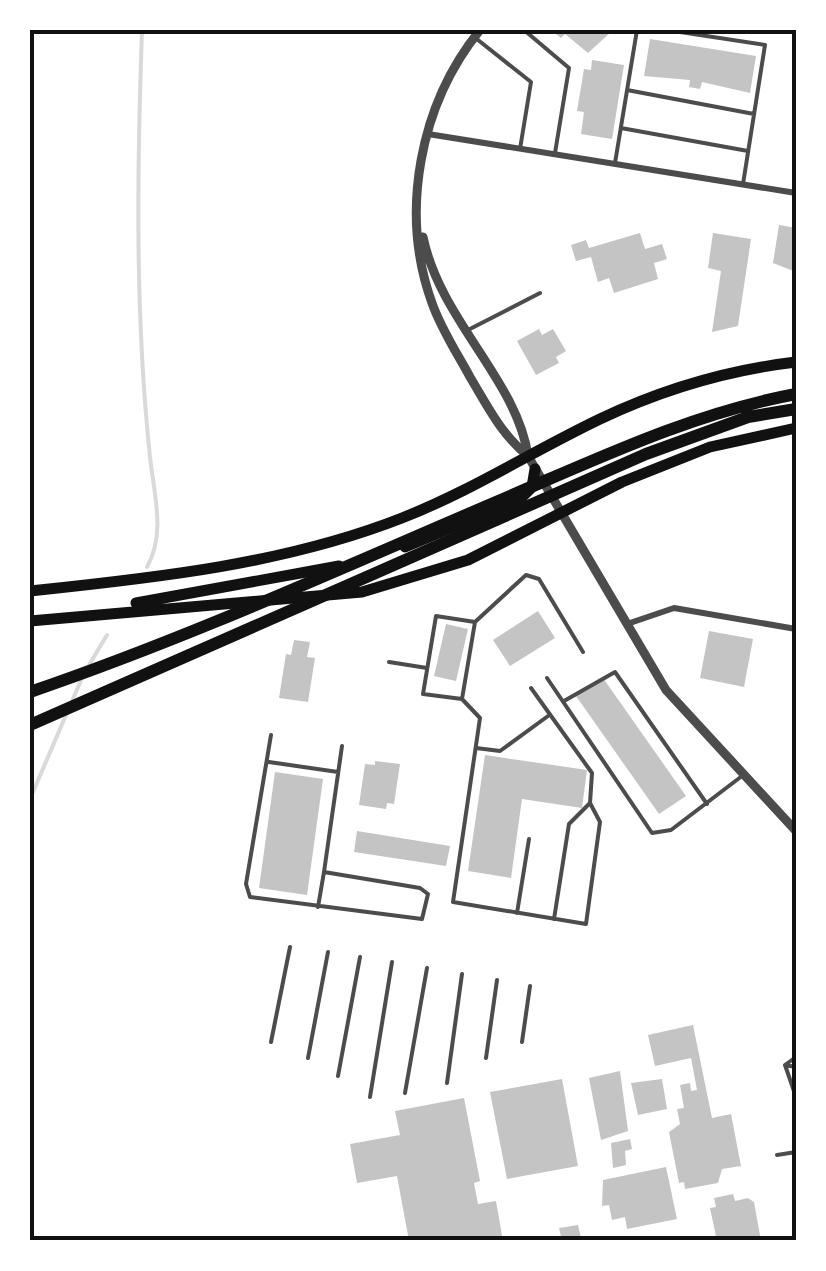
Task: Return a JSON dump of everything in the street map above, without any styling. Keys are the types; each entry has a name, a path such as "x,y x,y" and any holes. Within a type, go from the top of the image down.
{"highway":[{"path":"30,590 192,570 282,554 358,534 456,495 601,419 676,389 796,362"},
{"path":"30,724 644,447 744,404 796,394"},
{"path":"30,692 644,447 796,409"},
{"path":"195,597 297,598 394,586 505,545 622,482 710,447 796,428"},
{"path":"30,621 195,597 391,552 520,499 532,487 536,469"}],"street":[{"path":"477,33 442,86 427,134 418,210 423,275 449,340 507,439 528,456 666,690 796,832"},
{"path":"427,134 796,193"},
{"path":"418,210 435,279 522,427 528,456"},
{"path":"449,340 463,332"},
{"path":"626,624 674,608 796,630"}],"lane":[{"path":"524,30 569,68 554,154"},
{"path":"615,164 638,30"},
{"path":"667,30 765,45 743,184"},
{"path":"477,33 530,82 520,149"},
{"path":"627,90 754,114"},
{"path":"621,128 748,150"},
{"path":"463,332 540,293"},
{"path":"462,699 475,622 526,575 539,578 584,652"},
{"path":"475,622 436,616 423,694 462,699 480,718 453,902 586,924 600,822 590,804 592,773 530,688"},
{"path":"432,641 442,643"},
{"path":"464,648 471,649"},
{"path":"428,660 438,662"},
{"path":"389,662 427,668"},
{"path":"460,666 468,668"},
{"path":"563,702 615,672 707,804"},
{"path":"546,678 652,833 671,830 742,776"},
{"path":"476,748 500,751 548,716"},
{"path":"271,735 247,892 262,900 422,918 428,894 420,888 324,872"},
{"path":"318,906 342,746"},
{"path":"267,762 338,772"},
{"path":"554,919 569,824 590,804"},
{"path":"517,913 529,839"},
{"path":"271,1042 290,947"},
{"path":"308,1058 328,952"},
{"path":"338,1076 360,957"},
{"path":"370,1097 392,962"},
{"path":"405,1093 427,968"},
{"path":"446,1084 462,974"},
{"path":"486,1058 497,980"},
{"path":"522,1042 530,986"},
{"path":"784,1065 796,1057"},
{"path":"784,1065 796,1067"},
{"path":"784,1065 796,1097"},
{"path":"776,1155 796,1152"}],"building":[{"path":"551,30 611,32 588,53 565,34 561,38"},
{"path":"650,39 756,56 750,93 702,82 700,89 689,87 690,80 644,76"},
{"path":"592,60 624,65 612,139 581,134 584,112 577,111 584,69 591,70"},
{"path":"779,225 796,228 796,272 773,263"},
{"path":"640,233 645,249 662,244 667,259 654,263 658,279 614,293 609,278 598,282 591,257 576,261 571,245 586,240 589,248"},
{"path":"713,233 751,239 738,326 712,332 721,271 708,268"},
{"path":"539,329 542,335 553,329 566,351 556,357 559,363 536,375 517,341"},
{"path":"538,611 555,638 510,666 493,640"},
{"path":"446,624 468,629 456,681 434,676"},
{"path":"709,631 753,639 744,687 700,678"},
{"path":"294,640 310,642 307,657 315,658 308,702 279,698 286,654 291,655"},
{"path":"603,678 686,796 659,814 576,696"},
{"path":"485,755 587,770 582,808 522,799 511,878 468,871"},
{"path":"375,761 400,764 394,804 387,803 386,809 359,805 365,764 375,765"},
{"path":"275,772 323,779 307,895 259,888"},
{"path":"357,831 450,846 446,866 354,852"},
{"path":"693,1025 712,1118 731,1114 741,1166 722,1169 718,1183 685,1189 684,1182 679,1183 669,1132 680,1124 677,1109 684,1108 680,1085 690,1083 691,1091 697,1090 691,1058 655,1066 648,1035"},
{"path":"620,1071 628,1131 601,1140 589,1078"},
{"path":"562,1079 578,1166 507,1179 490,1092"},
{"path":"662,1079 667,1109 638,1115 631,1083"},
{"path":"464,1098 480,1181 474,1183 478,1204 496,1201 503,1241 409,1241 397,1176 357,1183 350,1144 400,1135 395,1111"},
{"path":"630,1139 632,1149 625,1151 626,1165 613,1168 611,1143"},
{"path":"666,1167 677,1219 627,1229 625,1217 612,1220 609,1205 602,1206 603,1180"},
{"path":"733,1194 735,1201 748,1198 754,1202 761,1241 717,1241 710,1208 716,1207 714,1198"},
{"path":"578,1225 581,1238 562,1241 559,1228"}],"waterway":[{"path":"142,30 140,297 157,528 147,567"},
{"path":"89,665 107,635"},
{"path":"72,701 82,678"},
{"path":"30,799 66,715"}]}
